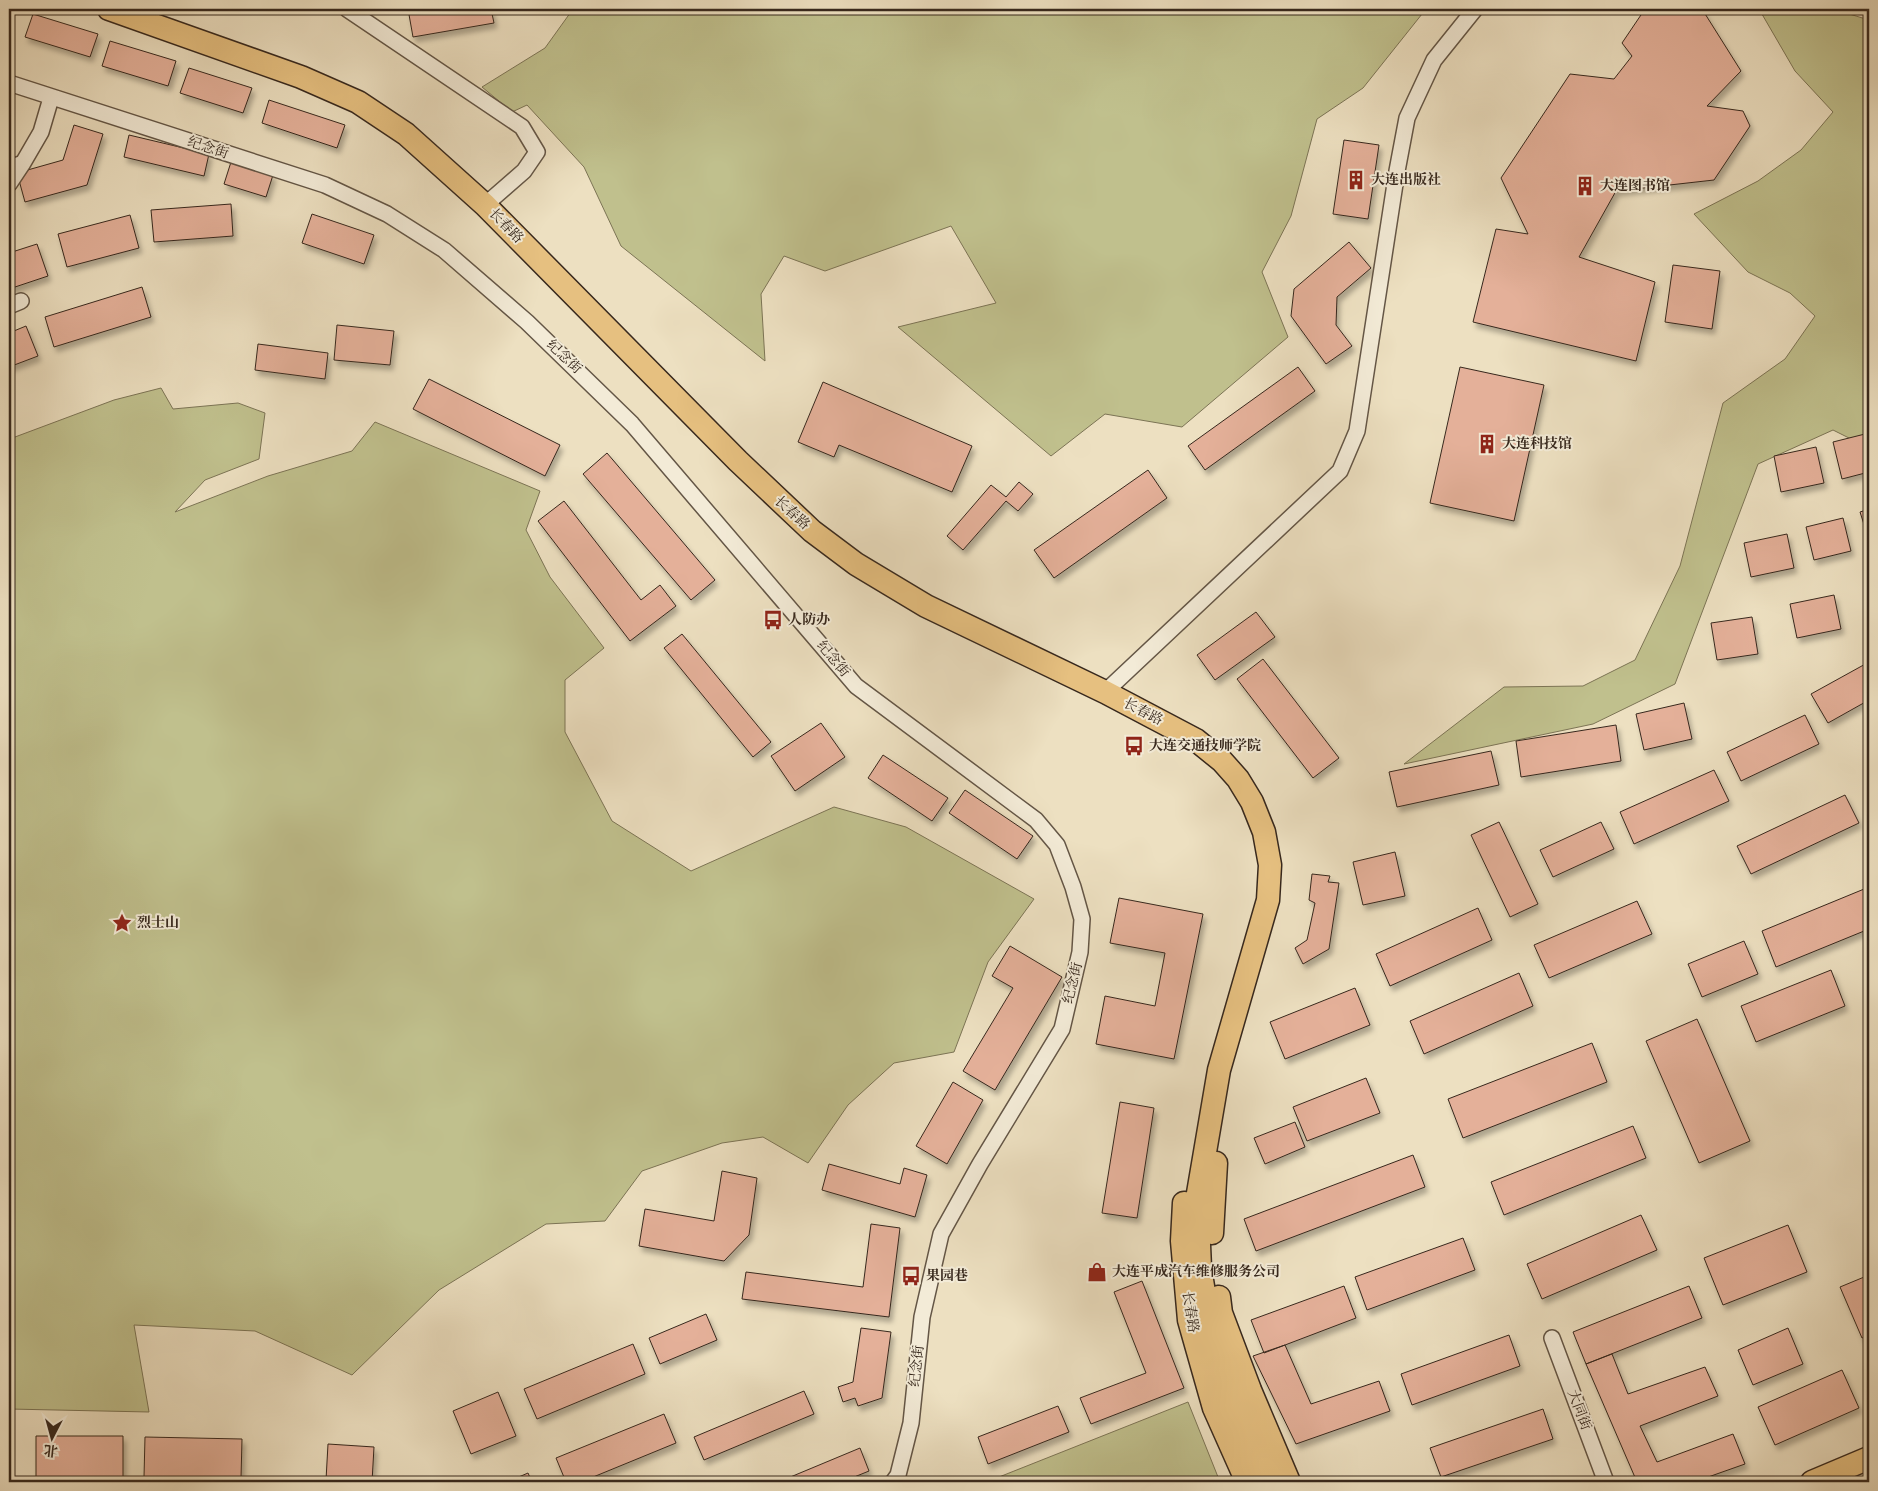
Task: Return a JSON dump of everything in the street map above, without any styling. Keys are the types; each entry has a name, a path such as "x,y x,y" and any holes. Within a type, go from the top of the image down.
{"main road":[{"name":"长春路","path":"109,9 301,77 358,102 406,134 485,204 738,461 812,531 856,564 926,606 1105,692 1196,740 1222,761 1238,779 1252,802 1264,832 1270,865 1268,900 1229,1032 1212,1107 1197,1199 1200,1268 1210,1329 1231,1395 1268,1482"},
{"name":"长春路","path":"1212,1107 1200,1127 1192,1148 1185,1190 1182,1241 1186,1290 1189,1320 1214,1408 1247,1482"},
{"name":"长春路","path":"1212,1107 1216,1134 1212,1236 1221,1313 1250,1390 1289,1482"},
{"path":"1812,1482 1869,1458"}],"street":[{"path":"347,9 522,127 537,152 524,171 485,204"},
{"path":"1105,692 1340,471 1357,430 1407,118 1434,60 1475,9"},
{"name":"纪念街","path":"9,83 325,185 387,214 444,250 526,322 632,424 856,686 1036,820 1057,845 1073,887 1082,919 1080,952 1062,1029 980,1164 941,1234 922,1317 911,1423 898,1475 893,1482"},
{"path":"9,184 41,132 52,98"},
{"path":"9,168 23,163"},
{"name":"大同街","path":"1552,1338 1606,1482"}],"green space":[{"path":"573,9 1426,9 1363,88 1317,119 1291,216 1262,272 1288,337 1182,427 1105,414 1051,456 898,327 996,303 951,226 825,271 784,256 761,294 765,361 621,246 584,167 527,105 512,112 482,87 545,48"},
{"path":"1759,9 1833,9 1869,20 1869,448 1833,430 1758,464 1675,684 1593,724 1404,764 1504,687 1583,686 1635,660 1680,566 1723,403 1785,359 1815,316 1790,293 1748,272 1694,214 1758,181 1801,150 1833,112 1795,71"},
{"path":"161,388 173,409 238,403 265,413 259,459 205,480 175,512 268,476 352,451 375,422 540,491 526,530 550,577 604,648 565,680 565,732 612,821 691,871 834,807 906,827 1034,899 988,962 954,1052 894,1063 848,1105 808,1163 763,1137 722,1143 642,1171 605,1221 546,1224 439,1290 352,1375 255,1331 134,1325 149,1412 9,1409 9,444 15,437 114,400"},
{"path":"1188,1402 1220,1482 990,1482 994,1479"}],"building":[{"path":"408,9 491,9 494,23 413,37"},
{"name":"大连图书馆","path":"1645,9 1702,9 1741,71 1707,106 1743,111 1750,126 1714,180 1616,191 1579,257 1655,282 1636,361 1473,322 1496,229 1528,234 1501,178 1570,74 1614,79 1632,56 1622,43"},
{"path":"33,14 98,34 90,57 25,37"},
{"path":"110,41 176,61 168,86 102,66"},
{"path":"189,68 252,88 243,113 180,93"},
{"path":"269,100 345,125 337,148 262,123"},
{"path":"74,125 103,134 87,185 25,202 17,173 63,160"},
{"path":"129,135 209,154 204,176 124,157"},
{"name":"大连出版社","path":"1344,140 1379,145 1368,219 1333,214"},
{"path":"231,162 273,175 266,197 224,184"},
{"path":"231,204 233,236 154,242 151,210"},
{"path":"312,214 374,235 364,264 302,243"},
{"path":"130,215 139,248 67,267 58,234"},
{"path":"1349,242 1371,268 1337,297 1336,325 1352,346 1326,364 1291,316 1294,289"},
{"path":"37,244 48,276 9,289 9,253"},
{"path":"1673,265 1720,271 1712,329 1665,322"},
{"path":"142,287 151,317 54,347 45,317"},
{"path":"337,325 394,331 390,365 334,360"},
{"path":"26,326 38,356 9,367 9,333"},
{"path":"258,344 328,353 325,379 255,370"},
{"path":"1298,367 1315,391 1205,470 1188,446"},
{"name":"大连科技馆","path":"1460,367 1544,385 1514,521 1430,503"},
{"path":"429,379 560,445 545,476 413,409"},
{"path":"823,382 972,446 952,492 839,445 834,457 798,442"},
{"path":"1869,433 1869,472 1842,479 1833,442"},
{"path":"1816,447 1824,483 1781,492 1774,456"},
{"path":"607,453 715,580 691,600 583,474"},
{"path":"1148,470 1167,498 1054,578 1034,550"},
{"path":"1019,482 1033,494 1018,511 1006,501 963,550 947,536 991,485 1006,497"},
{"path":"564,501 641,600 660,585 676,606 630,641 538,521"},
{"path":"1869,509 1869,540 1860,512"},
{"path":"1843,518 1851,551 1814,560 1806,527"},
{"path":"1787,534 1794,568 1751,577 1744,543"},
{"path":"1834,595 1841,629 1797,638 1790,604"},
{"path":"1256,612 1275,637 1215,680 1197,655"},
{"path":"1752,617 1758,654 1717,660 1711,623"},
{"path":"682,634 771,742 753,757 664,648"},
{"path":"1263,659 1339,758 1313,778 1237,679"},
{"path":"1869,662 1869,700 1828,723 1811,694"},
{"path":"1684,703 1692,739 1644,750 1636,714"},
{"path":"1805,715 1819,744 1741,781 1727,752"},
{"path":"821,723 845,757 795,791 771,756"},
{"path":"1616,725 1621,761 1521,777 1516,741"},
{"path":"1491,751 1499,785 1397,807 1389,772"},
{"path":"883,755 948,798 932,821 868,778"},
{"path":"1714,770 1729,801 1634,844 1620,812"},
{"path":"965,790 1033,836 1017,859 949,813"},
{"path":"1845,795 1859,823 1751,874 1737,846"},
{"path":"1499,822 1538,904 1510,917 1471,835"},
{"path":"1601,822 1614,849 1553,877 1540,850"},
{"path":"1395,852 1405,896 1363,905 1353,862"},
{"path":"1312,874 1330,876 1328,882 1339,883 1329,949 1303,964 1295,948 1307,940 1315,903 1309,900"},
{"path":"1869,887 1869,929 1776,967 1762,931"},
{"path":"1119,898 1203,914 1174,1059 1096,1044 1105,996 1155,1006 1165,953 1110,943"},
{"path":"1637,901 1652,934 1549,978 1534,945"},
{"path":"1478,908 1492,940 1390,986 1376,954"},
{"path":"1744,941 1758,974 1702,997 1688,964"},
{"path":"1010,946 1062,977 995,1090 963,1071 1013,988 992,976"},
{"path":"1831,970 1845,1006 1756,1042 1741,1006"},
{"path":"1519,973 1533,1006 1424,1054 1410,1021"},
{"path":"1355,988 1370,1025 1285,1059 1270,1022"},
{"path":"1697,1019 1750,1141 1699,1163 1646,1041"},
{"path":"1592,1043 1607,1082 1463,1138 1448,1099"},
{"path":"1366,1078 1380,1113 1307,1141 1293,1107"},
{"path":"953,1082 983,1100 947,1164 916,1146"},
{"path":"1120,1102 1154,1108 1137,1218 1102,1213"},
{"path":"1295,1122 1305,1147 1265,1164 1254,1138"},
{"path":"1633,1126 1646,1158 1504,1215 1491,1182"},
{"path":"1413,1155 1425,1187 1256,1251 1244,1219"},
{"path":"829,1164 900,1184 904,1168 927,1175 915,1217 822,1190"},
{"path":"722,1171 757,1178 749,1235 724,1261 639,1246 645,1209 714,1221"},
{"path":"1641,1215 1657,1250 1542,1299 1527,1264"},
{"path":"871,1224 900,1228 889,1317 742,1299 746,1272 863,1287"},
{"path":"1788,1225 1807,1272 1723,1305 1704,1258"},
{"path":"1463,1238 1475,1270 1367,1310 1355,1277"},
{"path":"1869,1275 1869,1335 1862,1338 1840,1287"},
{"path":"1142,1281 1184,1388 1091,1424 1080,1398 1146,1373 1114,1292"},
{"path":"1344,1286 1356,1318 1264,1353 1251,1320"},
{"path":"1689,1286 1702,1318 1586,1364 1573,1332"},
{"path":"706,1314 717,1340 660,1364 649,1338"},
{"path":"861,1328 891,1332 882,1398 858,1406 855,1398 843,1402 838,1387 853,1382"},
{"path":"1788,1328 1803,1364 1753,1385 1738,1350"},
{"path":"1509,1335 1520,1366 1412,1405 1401,1374"},
{"path":"633,1344 645,1374 537,1419 524,1389"},
{"path":"1285,1345 1311,1404 1379,1381 1390,1411 1296,1444 1253,1356"},
{"path":"1612,1354 1628,1394 1705,1367 1718,1396 1640,1426 1657,1462 1733,1434 1745,1464 1694,1482 1637,1482 1586,1364"},
{"path":"1842,1370 1859,1408 1775,1445 1758,1407"},
{"path":"804,1391 814,1414 704,1460 694,1437"},
{"path":"498,1392 516,1436 471,1454 453,1411"},
{"path":"1058,1406 1069,1432 988,1464 978,1437"},
{"path":"1543,1409 1553,1439 1441,1477 1430,1448"},
{"path":"664,1414 676,1443 581,1482 566,1482 556,1458"},
{"path":"36,1436 123,1436 123,1477 36,1477"},
{"path":"145,1437 242,1439 241,1478 144,1477"},
{"path":"328,1444 374,1447 372,1482 326,1480"},
{"path":"860,1448 869,1471 842,1482 790,1482 788,1478"},
{"path":"528,1473 532,1482 507,1482"}],"place":[{"name":"大连出版社","path":"1356,180"},
{"name":"大连图书馆","path":"1585,186"},
{"name":"大连科技馆","path":"1487,444"},
{"name":"人防办","path":"773,620"},
{"name":"大连交通技师学院","path":"1134,746"},
{"name":"烈士山","path":"122,923"},
{"name":"大连平成汽车维修服务公司","path":"1097,1272"},
{"name":"果园巷","path":"911,1276"}]}
